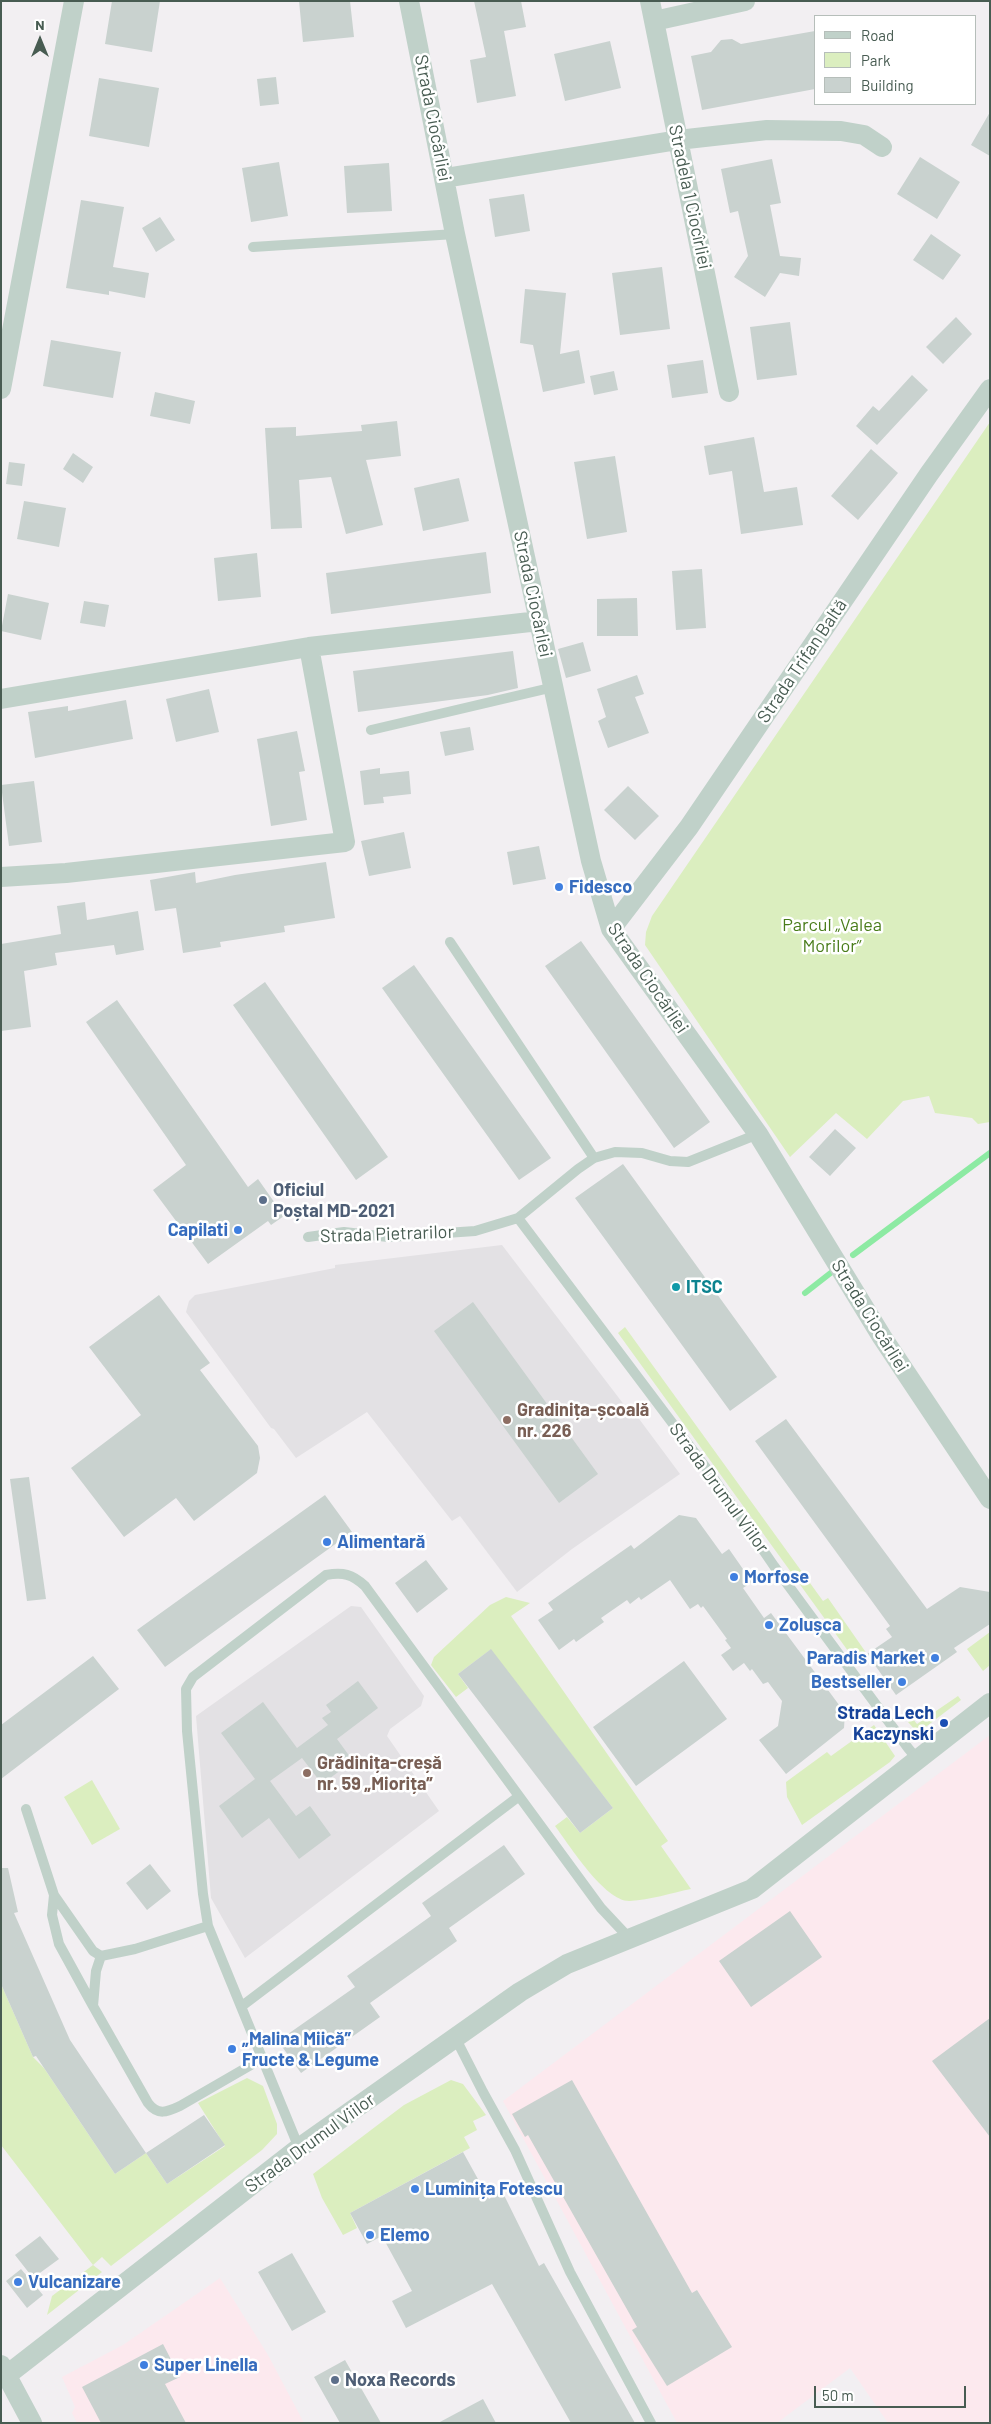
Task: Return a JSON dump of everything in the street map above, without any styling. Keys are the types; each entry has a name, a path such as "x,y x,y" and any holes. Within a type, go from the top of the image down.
{"street":[{"path":"1,389 74,1"},
{"name":"Strada Ciocârliei","path":"409,1 455,234 591,861 611,929 758,1134 882,1337 990,1499"},
{"name":"Stradela 1 Ciocîrliei","path":"650,1 730,392"},
{"path":"654,21 745,1"},
{"path":"445,178 678,140 767,130 807,129 864,135 882,147"},
{"name":"Strada Trifan Baltă","path":"611,929 689,827 924,482 990,389"},
{"path":"1,698 309,647 539,621"},
{"path":"1,877 66,874 344,842 309,647"},
{"name":"Strada Drumul Viilor","path":"4,2370 299,2148 520,1992 567,1964 752,1889 990,1703"},
{"path":"4,2370 32,2423"}],"lane":[{"path":"253,247 455,234"},
{"path":"370,730 554,687"},
{"path":"450,942 594,1158"},
{"name":"Strada Pietrarilor","path":"308,1237 344,1232 388,1237 475,1231 518,1218 594,1158 615,1152 642,1153 670,1161 688,1162 758,1134"},
{"name":"Strada Drumul Viilor","path":"518,1218 710,1473 780,1574 918,1760"},
{"path":"299,2148 208,1926 203,1894 189,1749 186,1689 193,1677 326,1575 344,1573 355,1577 365,1586 601,1908 630,1938"},
{"path":"242,2006 518,1796"},
{"path":"26,1809 54,1896 93,1951 101,1956 135,1949 208,1926"},
{"path":"54,1896 52,1915 59,1944 153,2110 160,2113 167,2112 180,2106 263,2058"},
{"path":"93,2006 96,1971 101,1956"},
{"path":"456,2038 482,2092 515,2150 570,2272 651,2423"}],"shaded area":[{"name":"Gradinița-școală nr. 226","path":"502,1245 625,1406 631,1408 680,1474 572,1549 517,1592 460,1516 452,1521 367,1412 296,1458 274,1429 271,1428 186,1312 189,1301 195,1295 335,1268 335,1265"},
{"name":"Grădinița-creșă nr. 59 „Miorița”","path":"351,1606 361,1607 424,1696 421,1706 390,1729 387,1736 439,1811 245,1958 211,1898 196,1716"},
{"path":"990,1735 990,2423 888,2423 850,2368 777,2423 677,2423 503,2101"},
{"path":"220,2278 268,2355 304,2423 77,2423 72,2413 75,2407 62,2377 123,2345"}],"green space":[{"name":"Parcul „Valea Morilor”","path":"990,422 990,1122 978,1124 972,1118 935,1113 929,1096 903,1101 867,1139 836,1113 790,1157 645,945 646,932 652,916"},
{"path":"625,1327 823,1601 828,1598 867,1654 856,1662 618,1333"},
{"path":"506,1597 530,1603 511,1616 668,1841 661,1846 691,1889 630,1901 620,1899 610,1893 579,1859 555,1826 567,1817 580,1833 613,1808 490,1650 458,1674 468,1688 456,1697 431,1665 434,1657 490,1605"},
{"path":"990,1632 990,1665 983,1671 967,1649"},
{"path":"958,1696 961,1700 923,1729 917,1732 908,1722 913,1719 917,1724"},
{"path":"874,1725 895,1756 890,1762 802,1825 787,1797 786,1782 827,1752 831,1756"},
{"path":"92,1780 120,1829 92,1845 64,1797"},
{"path":"1,1984 33,2057 44,2068 115,2174 146,2153 167,2184 225,2146 198,2103 247,2078 263,2086 277,2124 277,2134 262,2150 111,2266 102,2257 93,2265 1,2145"},
{"path":"451,2080 463,2084 486,2115 473,2121 477,2130 464,2137 470,2148 350,2213 357,2228 343,2235 322,2198 313,2174 404,2105"},
{"path":"93,2265 102,2272 47,2315 52,2296"}],"building":[{"path":"112,1 160,1 152,52 105,44"},
{"path":"299,1 350,1 354,37 303,42"},
{"path":"474,1 521,1 526,27 504,31 516,96 477,103 470,60 486,57"},
{"path":"814,31 814,89 702,110 691,56 711,52 721,40 732,39 741,44"},
{"path":"610,41 621,88 565,101 554,54"},
{"path":"276,77 279,104 260,106 257,79"},
{"path":"99,78 159,88 149,147 89,136"},
{"path":"990,112 990,156 971,145"},
{"path":"920,157 960,182 937,219 897,194"},
{"path":"772,159 781,203 770,205 780,256 801,258 799,276 780,273 765,297 734,277 748,256 738,211 730,213 721,169"},
{"path":"279,162 288,216 251,222 242,168"},
{"path":"389,163 392,211 347,213 344,166"},
{"path":"524,194 530,231 495,237 489,199"},
{"path":"81,200 124,207 113,267 149,273 145,298 109,291 109,295 66,288"},
{"path":"160,217 175,240 156,252 142,228"},
{"path":"931,234 961,255 943,280 913,260"},
{"path":"662,267 670,329 620,335 612,273"},
{"path":"525,289 566,293 560,354 579,350 585,383 543,392 533,345 520,343"},
{"path":"956,317 972,334 943,364 926,347"},
{"path":"790,322 797,375 757,380 750,327"},
{"path":"51,340 121,352 113,398 43,386"},
{"path":"703,360 708,393 672,398 667,365"},
{"path":"614,371 618,390 594,395 590,376"},
{"path":"912,375 928,390 877,445 856,426 873,406 879,411"},
{"path":"155,392 195,401 190,424 150,416"},
{"path":"397,421 401,456 366,460 383,525 346,534 331,477 299,480 302,528 271,529 265,428 296,427 296,436 362,431 361,425"},
{"path":"754,437 764,492 797,487 803,525 741,534 732,471 709,475 704,446"},
{"path":"871,449 898,473 858,520 831,496"},
{"path":"73,453 93,467 83,483 63,469"},
{"path":"615,456 627,532 587,539 574,462"},
{"path":"9,462 25,464 22,486 6,484"},
{"path":"459,478 469,521 423,531 414,488"},
{"path":"24,501 66,508 59,547 17,539"},
{"path":"486,552 491,593 331,614 326,573"},
{"path":"257,553 261,597 218,601 214,558"},
{"path":"702,569 706,628 676,630 672,571"},
{"path":"8,594 49,603 41,640 1,631"},
{"path":"637,598 638,636 597,636 597,599"},
{"path":"84,601 109,605 105,627 80,623"},
{"path":"583,642 591,671 566,678 558,649"},
{"path":"513,651 518,688 488,695 358,712 353,671"},
{"path":"637,675 644,694 635,697 649,733 608,748 598,721 606,717 597,689"},
{"path":"209,689 219,732 176,742 166,699"},
{"path":"126,700 133,739 35,758 28,712 68,706 68,711"},
{"path":"470,727 474,750 445,756 440,732"},
{"path":"297,731 305,771 299,772 307,820 271,826 257,739"},
{"path":"380,768 380,774 409,771 411,794 383,797 384,803 364,805 360,771"},
{"path":"34,781 42,842 9,846 1,785"},
{"path":"628,786 659,816 635,840 604,810"},
{"path":"404,832 411,868 369,876 361,841"},
{"path":"539,846 546,879 513,885 507,852"},
{"path":"326,862 335,918 284,926 285,932 220,942 221,947 183,953 176,908 155,911 150,880 195,872 196,883 235,875"},
{"path":"85,902 87,920 138,911 144,950 116,955 114,945 55,953 57,965 24,971 31,1027 1,1031 1,944 61,934 57,906"},
{"path":"581,941 710,1122 674,1148 545,966"},
{"path":"414,965 551,1158 519,1180 382,988"},
{"path":"265,982 388,1157 356,1180 233,1005"},
{"path":"117,1000 248,1187 258,1179 284,1216 271,1225 268,1221 208,1264 153,1190 186,1165 86,1022"},
{"path":"835,1129 856,1148 830,1176 809,1157"},
{"name":"ITSC","path":"623,1164 777,1377 730,1411 575,1198"},
{"path":"159,1295 210,1363 200,1370 258,1446 260,1458 257,1473 194,1521 176,1498 124,1537 71,1468 141,1415 89,1347"},
{"path":"473,1302 598,1474 559,1503 434,1331"},
{"path":"786,1419 927,1609 960,1587 990,1592 990,1624 954,1648 957,1652 896,1695 867,1654 892,1637 886,1629 890,1626 755,1441"},
{"path":"29,1477 46,1599 27,1601 10,1479"},
{"path":"325,1495 352,1532 165,1667 137,1630"},
{"path":"679,1515 696,1518 722,1554 729,1549 752,1582 743,1588 764,1618 771,1613 845,1713 844,1728 786,1774 759,1740 778,1726 782,1701 768,1682 763,1684 752,1669 750,1671 744,1663 733,1671 721,1655 731,1648 725,1640 727,1639 703,1606 701,1608 698,1604 690,1609 670,1580 641,1600 639,1597 630,1604 627,1600 601,1618 604,1622 576,1642 574,1639 559,1650 538,1620 553,1610 548,1603 631,1545 634,1549"},
{"path":"426,1560 448,1589 417,1613 395,1583"},
{"path":"491,1649 613,1808 580,1833 458,1674"},
{"path":"93,1656 119,1689 1,1779 1,1725"},
{"path":"684,1661 727,1719 636,1786 593,1727"},
{"path":"358,1681 378,1708 337,1739 353,1761 322,1784 302,1758 270,1781 296,1816 310,1806 331,1835 299,1859 269,1818 242,1838 219,1806 255,1779 221,1733 263,1702 297,1748 328,1725 322,1718 331,1712 326,1705"},
{"path":"504,1845 525,1874 449,1928 457,1941 370,2003 380,2017 301,2073 278,2041 355,1987 347,1976 431,1916 422,1903"},
{"path":"150,1864 171,1891 147,1910 126,1883"},
{"path":"1,1868 8,1868 18,1912 14,1913 70,2040 146,2153 115,2174 36,2056 33,2057 1,1984"},
{"path":"790,1911 822,1957 751,2007 719,1961"},
{"path":"990,2018 990,2137 932,2061"},
{"path":"572,2080 692,2293 697,2290 732,2347 667,2386 632,2330 637,2327 528,2135 525,2137 512,2114"},
{"path":"204,2115 225,2145 167,2184 146,2153"},
{"path":"463,2152 489,2199 502,2191 539,2266 544,2263 635,2423 571,2423 492,2284 406,2328 392,2301 412,2291 382,2236 367,2244 350,2213"},
{"path":"40,2236 59,2259 33,2278 15,2255"},
{"path":"292,2253 326,2312 292,2331 258,2272"},
{"path":"21,2269 43,2295 27,2308 6,2281"},
{"path":"163,2344 180,2377 165,2384 186,2423 101,2423 82,2387"},
{"path":"345,2360 381,2423 340,2423 314,2377"},
{"path":"483,2399 496,2423 438,2423"}],"waterway":[{"path":"853,1255 990,1153"},
{"path":"805,1293 837,1268"}],"place":[{"name":"Fidesco","path":"559,887"},
{"name":"Oficiul Poștal MD-2021","path":"263,1200"},
{"name":"Capilati","path":"238,1230"},
{"name":"ITSC","path":"676,1287"},
{"name":"Gradinița-școală nr. 226","path":"507,1420"},
{"name":"Alimentară","path":"327,1542"},
{"name":"Morfose","path":"734,1577"},
{"name":"Zolușca","path":"769,1625"},
{"name":"Paradis Market","path":"935,1658"},
{"name":"Bestseller","path":"902,1682"},
{"name":"Strada Lech Kaczynski","path":"944,1723"},
{"name":"Grădinița-creșă nr. 59 „Miorița”","path":"307,1773"},
{"name":"„Malina Miică” Fructe & Legume","path":"232,2049"},
{"name":"Luminița Fotescu","path":"415,2189"},
{"name":"Elemo","path":"370,2235"},
{"name":"Vulcanizare","path":"18,2282"},
{"name":"Super Linella","path":"144,2365"},
{"name":"Noxa Records","path":"335,2380"}]}
